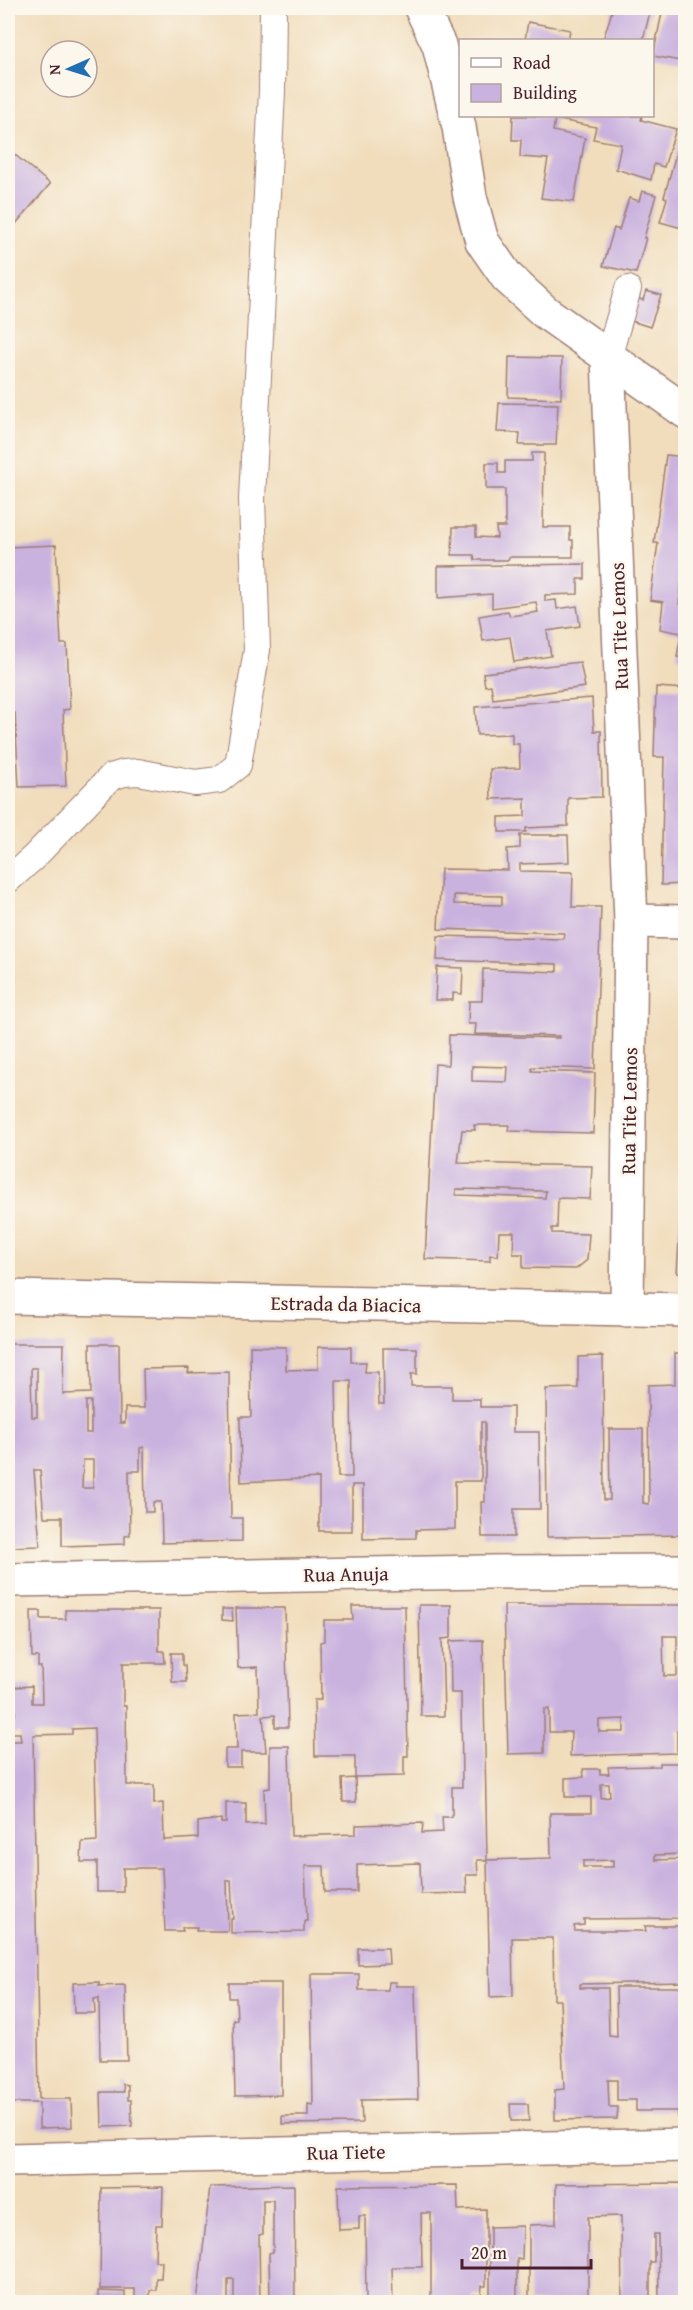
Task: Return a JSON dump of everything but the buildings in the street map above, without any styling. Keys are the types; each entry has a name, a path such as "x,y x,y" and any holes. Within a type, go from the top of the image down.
{"street":[{"path":"421,8 439,45 459,127 470,197 482,241 507,277 545,312 686,412"},
{"name":"Rua Tite Lemos","path":"608,358 631,921 627,1310"},
{"path":"631,921 686,922"},
{"name":"Estrada da Biacica","path":"11,1292 686,1311"},
{"name":"Rua Anuja","path":"8,1580 487,1572 686,1572"},
{"name":"Rua Tiete","path":"8,2160 686,2145"}],"lane":[{"path":"8,880 34,857 111,777 138,772 195,783 219,780 238,765 256,650 252,499 272,91 273,8"},
{"path":"608,358 628,289"}]}
